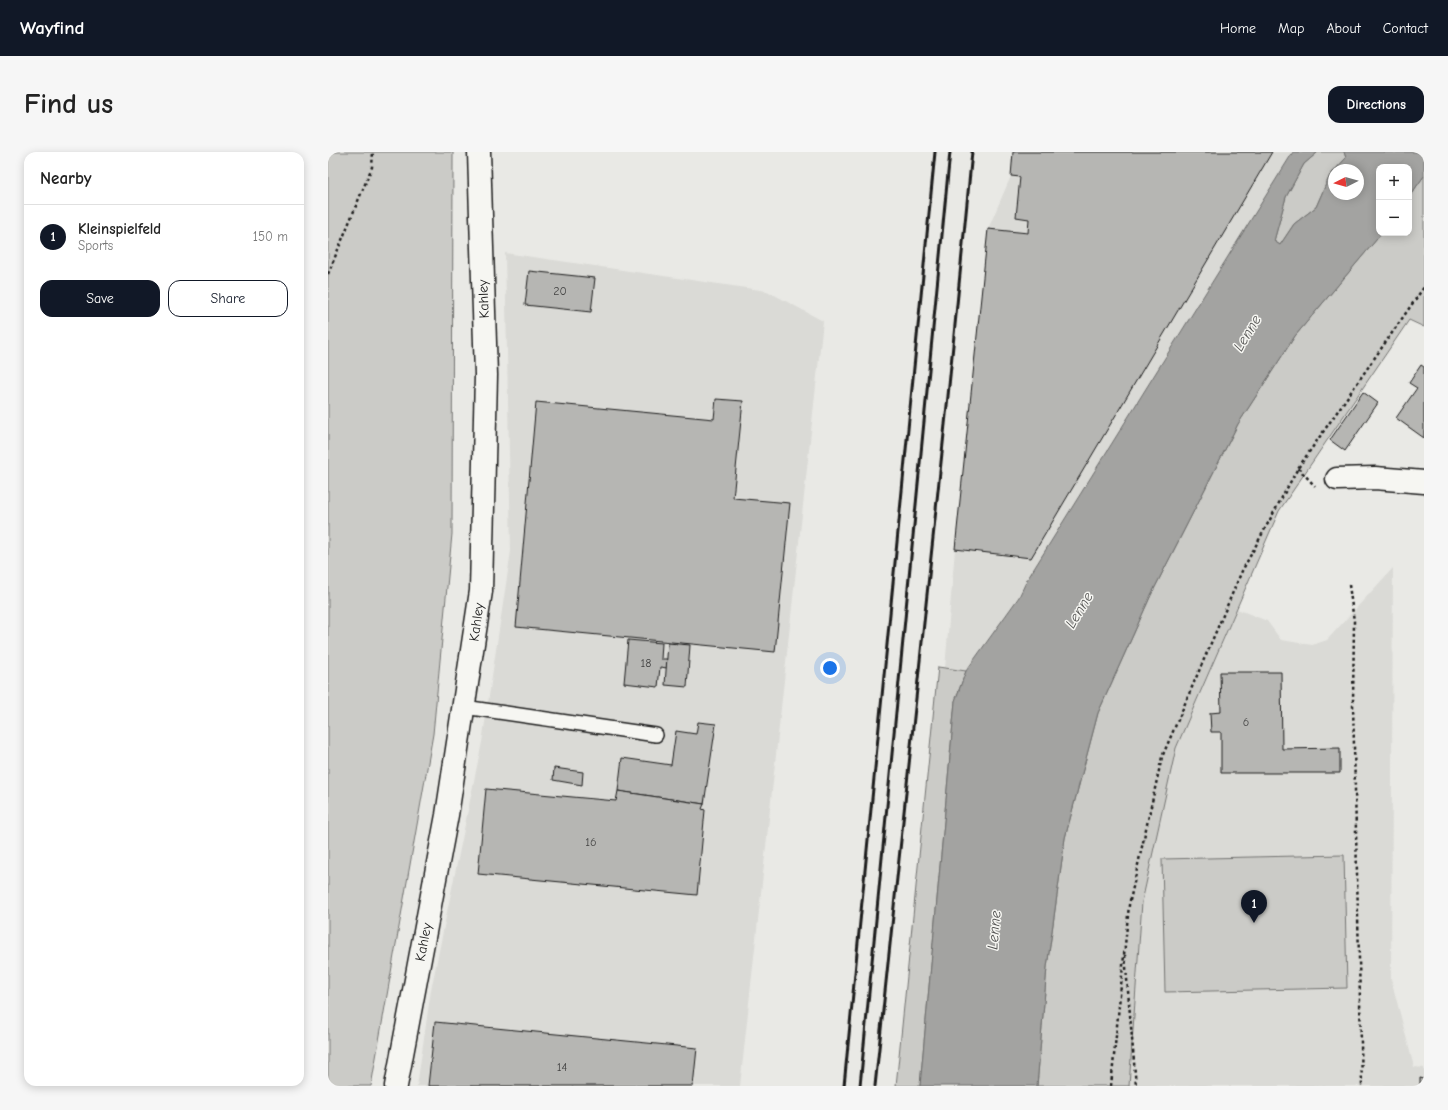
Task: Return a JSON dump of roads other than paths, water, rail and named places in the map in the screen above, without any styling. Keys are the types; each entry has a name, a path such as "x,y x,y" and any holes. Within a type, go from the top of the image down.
{"main road":[{"name":"Kahley","path":"396,1086 447,815 464,708 480,591 486,375 479,152"},
{"path":"1337,479 1375,478 1424,482"}],"lane":[{"path":"464,708 656,735"}],"water":[{"name":"Lenne","path":"1293,152 1318,152 1304,164 1286,197 1274,241 1280,245 1294,224 1316,207 1328,180 1328,200 1364,200 1364,164 1340,164 1346,158 1344,152 1424,152 1424,176 1412,193 1412,164 1376,164 1376,236 1379,236 1295,336 1238,424 1151,595 1098,713 1065,838 1047,967 1037,1086 920,1086 955,701 966,671 1019,597 1027,580"}],"railway":[{"path":"844,1086 935,152"},
{"path":"860,1086 950,152"},
{"path":"875,1086 948,396 972,152"}],"place":[{"name":"Kleinspielfeld","path":"1254,923"}]}
